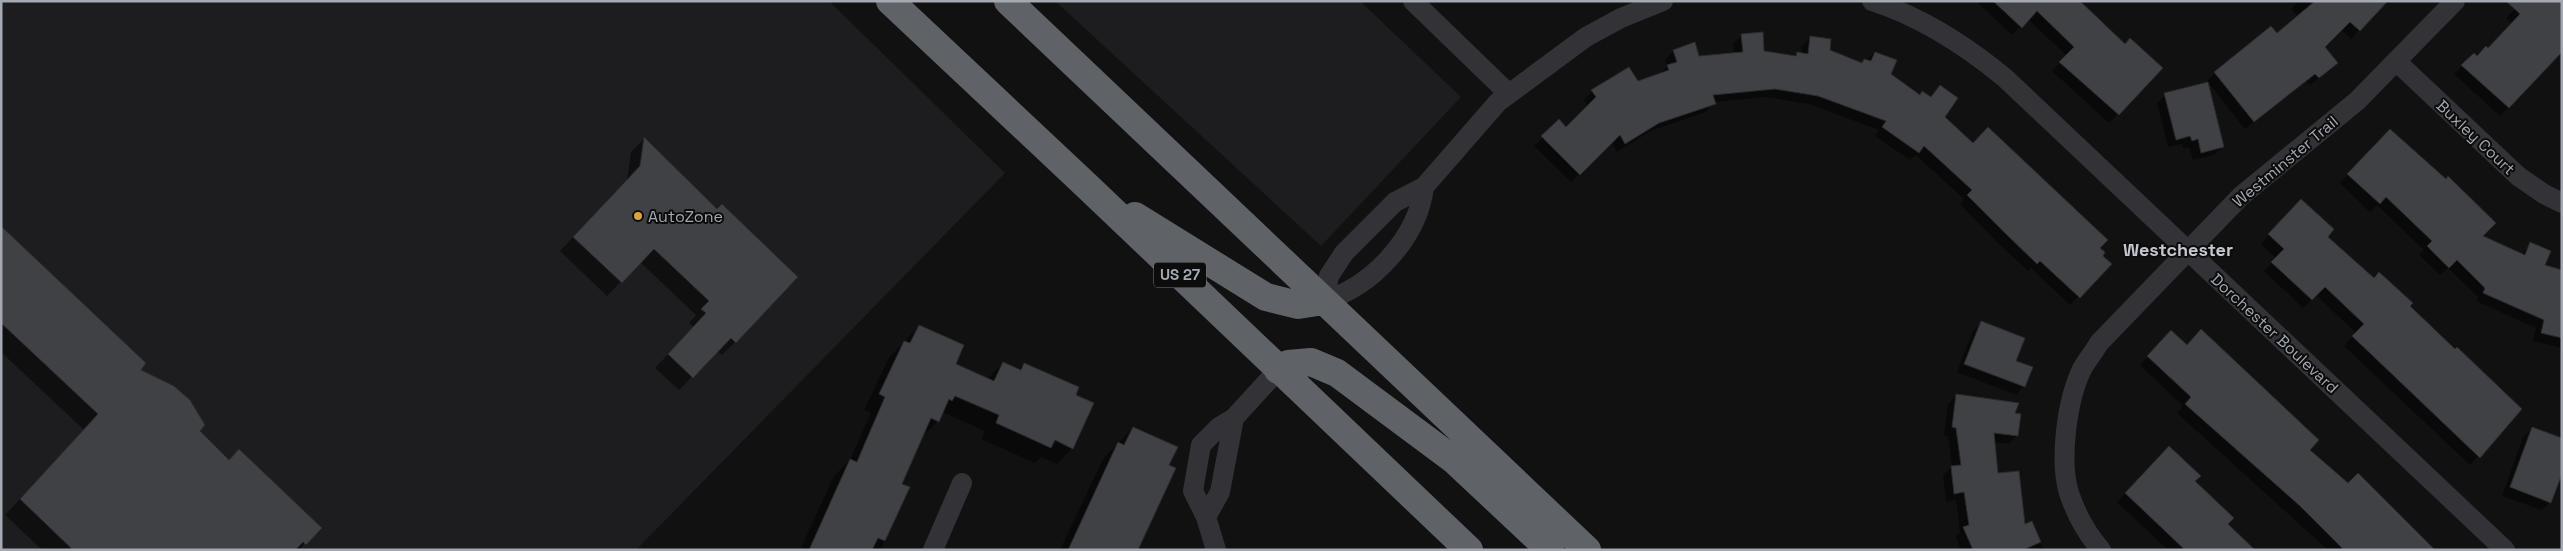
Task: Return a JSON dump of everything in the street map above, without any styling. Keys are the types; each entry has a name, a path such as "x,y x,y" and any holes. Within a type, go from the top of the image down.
{"highway":[{"name":"US 27","path":"890,1 1469,550"},
{"path":"1008,1 1587,550"},
{"path":"1089,188 1266,297 1298,306 1324,302"},
{"path":"1278,370 1288,364 1311,362 1337,373 1454,460 1550,550"}],"street":[{"path":"1412,1 1508,93"},
{"path":"1324,302 1329,276 1344,253 1395,202 1424,187 1488,111 1508,93 1586,37 1621,18 1663,1"},
{"name":"Dorchester Boulevard","path":"1872,1 1933,27 1988,64 2505,550"},
{"name":"Westminster Trail","path":"2102,550 2077,514 2069,492 2065,467 2067,430 2072,399 2082,369 2099,343 2255,182 2343,113 2397,62 2455,1"},
{"name":"Buxley Court","path":"2397,62 2518,176 2544,194 2562,203"},
{"path":"1324,302 1361,284 1405,239 1419,214 1424,187"},
{"path":"1216,550 1206,517 1194,491 1201,445 1219,427 1234,418 1278,370"},
{"path":"1206,517 1220,492 1234,418"},
{"path":"933,550 962,483"}],"shaded area":[{"path":"1,1 829,1 1005,173 636,550 1,550"},
{"path":"1055,1 1360,1 1461,97 1321,246"}],"building":[{"path":"1993,1 2080,1 2125,44 2130,38 2163,68 2119,115 2059,62 2074,47 2037,11 2022,28"},
{"path":"2315,1 2388,1 2360,31 2350,22 2325,47 2338,63 2319,78 2315,74 2254,122 2214,72 2271,26 2277,33"},
{"path":"2506,1 2562,1 2562,52 2509,108 2461,65 2474,53 2477,56 2486,46 2488,48 2520,14"},
{"path":"1763,32 1764,51 1796,56 1797,52 1808,54 1810,36 1831,39 1830,50 1862,63 1864,59 1871,61 1875,52 1897,60 1891,74 1920,95 1922,91 1931,97 1940,85 1958,98 1945,117 1973,143 1988,127 2108,240 2100,248 2105,252 2103,256 2112,264 2080,298 2040,261 2037,264 2005,233 1967,195 1972,190 1924,146 1919,153 1882,127 1886,121 1818,96 1775,89 1713,95 1716,104 1659,123 1625,144 1620,135 1580,175 1541,136 1559,119 1566,127 1596,97 1591,90 1629,67 1638,81 1669,70 1667,65 1677,62 1673,50 1695,42 1699,56 1743,52 1741,34"},
{"path":"2208,82 2224,147 2201,153 2198,139 2192,141 2190,136 2176,140 2164,93"},
{"path":"2390,129 2446,179 2448,176 2496,223 2483,236 2525,255 2530,242 2551,251 2545,265 2562,270 2562,338 2541,333 2544,320 2483,293 2485,288 2457,260 2449,268 2427,246 2432,241 2386,197 2380,204 2347,174"},
{"path":"644,137 717,209 722,204 798,277 736,343 731,338 693,378 668,354 706,313 701,309 709,301 654,249 622,283 573,237 640,166"},
{"path":"2301,199 2334,229 2328,237 2374,278 2379,272 2413,303 2410,306 2455,349 2457,347 2522,409 2480,458 2352,336 2364,324 2325,287 2312,300 2271,262 2284,249 2268,234"},
{"path":"1,226 146,363 141,370 174,386 190,400 205,425 200,431 229,460 239,449 322,528 306,545 303,542 295,550 73,550 20,499 98,414 1,323"},
{"path":"1981,321 2025,338 2016,361 2033,367 2025,387 1964,364"},
{"path":"919,325 964,345 956,364 994,381 1003,362 1021,370 1024,363 1079,387 1076,395 1094,403 1073,449 1055,440 1051,448 996,423 999,415 955,396 952,401 949,399 939,422 931,418 902,484 910,487 885,541 878,538 872,550 809,550 850,459 857,462 885,397 879,394 904,341 910,343"},
{"path":"2201,329 2319,440 2310,450 2348,483 2358,473 2435,550 2344,550 2300,506 2185,404 2191,397 2147,356 2171,330 2187,345"},
{"path":"1956,394 2019,403 2015,413 2021,414 2018,436 1994,433 1998,473 2019,471 2025,524 2032,521 2041,542 2023,550 1973,550 1963,527 1969,525 1964,492 1954,494 1951,466 1961,465 1956,428 1952,427"},
{"path":"1133,427 1178,447 1169,465 1176,468 1138,550 1068,550 1118,442 1124,445"},
{"path":"2532,427 2562,438 2562,474 2551,503 2510,487"},
{"path":"2169,446 2201,476 2195,481 2234,518 2228,524 2255,550 2185,550 2125,493"}],"place":[{"name":"AutoZone","path":"638,216"}],"district":[{"name":"Westchester","path":"2178,250"}]}
